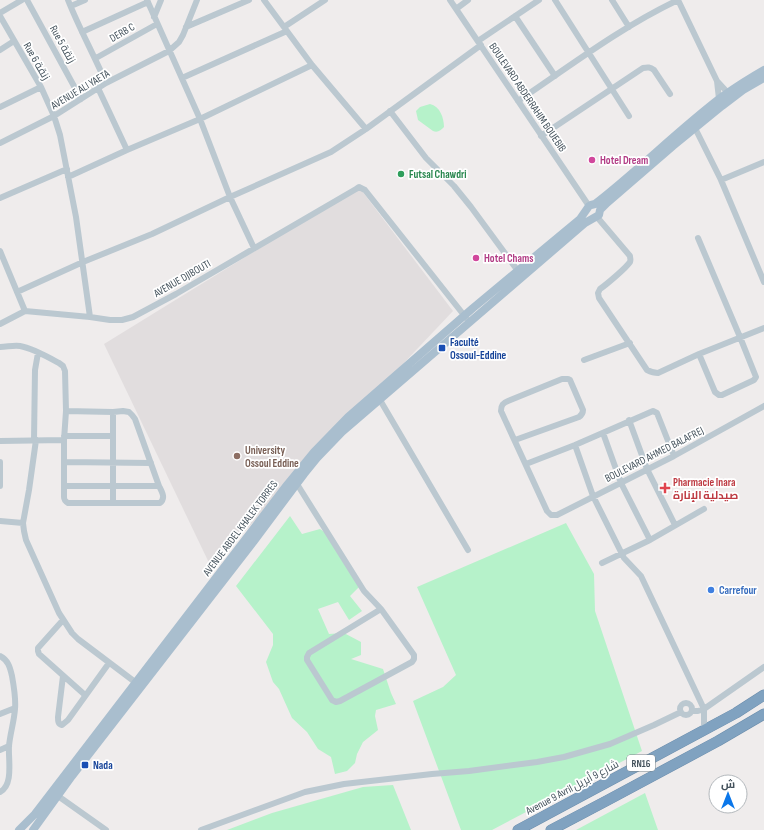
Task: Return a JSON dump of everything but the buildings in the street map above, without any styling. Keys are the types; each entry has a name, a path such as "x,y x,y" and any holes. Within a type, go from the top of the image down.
{"highway":[{"name":"Avenue 9 Avril شارع 9 أبريل","path":"518,830 736,713 764,695"},
{"name":"RN16","path":"551,830 718,741 764,714"}],"main road":[{"name":"AVENUE ABDEL KHALEK TORRES","path":"33,830 225,567 270,507 318,448 348,417 585,223 593,211 618,186 719,99 764,70"},
{"name":"AVENUE ABDEL KHALEK TORRES","path":"19,830 35,814 297,484 342,432 380,400 518,271 580,219 624,188 732,98 764,78"}],"street":[{"path":"0,13 13,2 22,0"},
{"name":"Rue 5 زنقة","path":"27,0 82,98"},
{"path":"68,0 82,32 96,58 106,83"},
{"path":"71,6 85,0"},
{"path":"154,17 161,0"},
{"path":"169,51 179,42 197,0"},
{"path":"186,27 249,0"},
{"path":"264,0 312,65 366,129"},
{"path":"182,78 286,29 325,0"},
{"name":"BOULEVARD ABDERRAHIM BOUEBIB","path":"450,0 593,211 630,258 629,264 600,289 598,293 599,298 630,343"},
{"path":"456,9 468,0"},
{"path":"17,292 82,262 152,234 331,152 366,129 515,16 539,0"},
{"path":"555,0 630,116"},
{"path":"612,0 629,27"},
{"path":"518,101 629,27 678,0 717,81 728,93"},
{"path":"82,32 147,1 200,119 230,197 254,248"},
{"name":"Rue 6 زنقة","path":"0,16 41,87 54,116 60,136 76,218 90,317"},
{"path":"515,16 555,76"},
{"name":"DERB C","path":"96,58 157,24"},
{"path":"0,50 14,41"},
{"name":"AVENUE ALI YAETA","path":"0,142 54,116 106,83 169,51"},
{"path":"68,177 200,119 312,65"},
{"path":"541,136 639,71 648,67 651,67 654,70 670,94"},
{"path":"717,81 719,99"},
{"path":"0,107 41,87"},
{"path":"98,88 127,150"},
{"path":"390,111 426,158 454,186 471,207 518,271"},
{"path":"695,128 721,180 764,282"},
{"path":"721,180 764,162"},
{"path":"0,198 67,170"},
{"name":"AVENUE DJIBOUTI","path":"25,311 110,320 122,320 133,317 176,294 359,187 365,190 467,319"},
{"path":"698,238 756,377 752,382 719,395 715,392 699,354"},
{"path":"0,251 25,311 0,324"},
{"path":"584,360 630,343 647,370 658,373 699,354 764,328"},
{"path":"0,348 21,346 59,362 63,366 65,371 66,411 64,438 64,500 68,503 160,503 162,501 164,495 135,419 129,412 66,411"},
{"path":"38,353 35,370 35,440 29,490 23,523 26,540 63,620 72,633 138,685"},
{"path":"515,440 579,417 583,413 570,380 568,379 562,379 508,401 502,405 501,411 526,464 575,445 651,411 656,412 674,456"},
{"path":"380,400 468,550"},
{"name":"BOULEVARD AHMED BALAFREJ","path":"526,464 547,511 551,516 556,515 674,456 764,406"},
{"path":"113,412 113,503"},
{"path":"629,420 648,469 674,525"},
{"path":"603,433 621,483 650,540"},
{"path":"0,442 112,436"},
{"path":"575,445 593,496 621,553 641,576 704,709 704,729"},
{"path":"0,462 0,486"},
{"path":"64,462 152,463"},
{"path":"297,484 364,591 381,608 414,655 412,662 340,701 336,702 332,700 308,660 309,653 381,608"},
{"path":"64,486 160,486"},
{"path":"602,563 650,540 704,509"},
{"path":"0,521 23,523"},
{"path":"63,620 38,648 38,654 85,695"},
{"path":"0,656 9,664 15,695 15,708 9,746 9,779 3,791 0,792"},
{"path":"63,676 58,717 58,722 60,724 68,720 109,663"},
{"path":"681,712 680,708 685,703 698,711 704,709 764,667"},
{"path":"681,712 688,715 693,700 698,696"},
{"path":"0,714 15,708"},
{"path":"201,830 305,792 344,784 469,771 564,757 610,744 681,712"},
{"path":"0,750 9,746"},
{"path":"58,796 106,830"}],"shaded area":[{"name":"University Ossoul Eddine","path":"359,187 453,311 211,567 104,344"}],"green space":[{"path":"430,104 439,110 443,120 444,127 435,132 418,120 416,111 420,107"},
{"path":"290,516 302,534 320,529 329,535 360,586 350,596 362,611 349,620 338,602 318,609 329,634 344,633 361,642 361,655 351,659 383,669 396,704 376,710 375,716 378,730 363,742 357,754 355,763 347,771 335,774 331,757 318,749 307,732 292,718 279,689 273,682 266,662 273,645 273,634 236,586"},
{"path":"566,523 594,574 595,611 642,751 492,830 461,830 413,701 443,687 456,675 417,587"},
{"path":"393,785 411,830 227,830 272,813 363,787"},
{"path":"645,793 658,830 576,830"}],"place":[{"name":"Hotel Dream","path":"592,160"},
{"name":"Futsal Chawdri","path":"401,174"},
{"name":"Hotel Chams","path":"476,258"},
{"name":"Faculté Ossoul-Eddine","path":"442,348"},
{"name":"University Ossoul Eddine","path":"237,456"},
{"name":"Pharmacie Inara صيدلية الإنارة","path":"665,488"},
{"name":"Carrefour","path":"711,590"},
{"name":"Nada","path":"85,765"}]}
